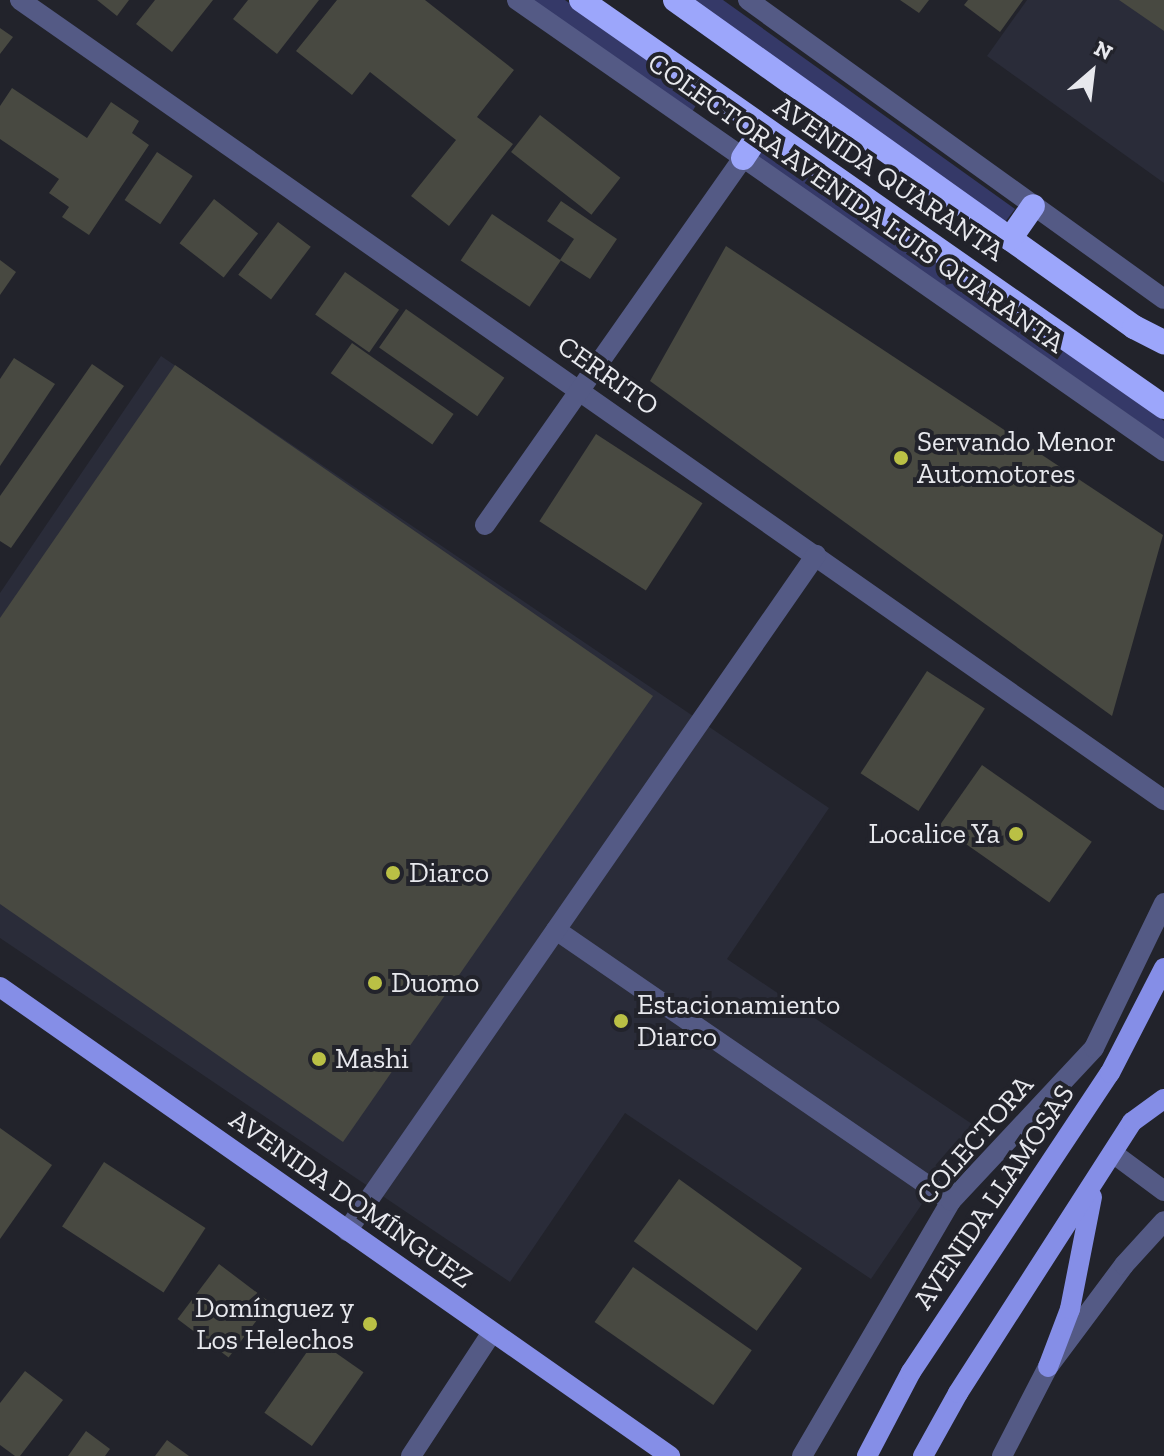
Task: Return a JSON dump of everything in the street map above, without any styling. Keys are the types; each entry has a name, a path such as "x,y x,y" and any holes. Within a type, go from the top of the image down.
{"highway":[{"name":"AVENIDA QUARANTA","path":"581,0 762,130 1164,407"},
{"name":"AVENIDA QUARANTA","path":"675,0 1010,239 1164,342"},
{"path":"743,158 762,130"},
{"path":"1010,239 1033,206"}],"main road":[{"name":"AVENIDA LLAMOSAS","path":"867,1456 911,1372 1110,1073 1164,968"},
{"name":"AVENIDA DOMÍNGUEZ","path":"0,987 670,1456"},
{"path":"923,1456 958,1393 1132,1122 1164,1099"},
{"path":"1048,1367 1070,1309 1094,1184"}],"street":[{"name":"CERRITO","path":"20,0 1164,800"},
{"name":"COLECTORA AVENIDA LUIS QUARANTA","path":"517,0 1164,451"},
{"path":"758,3 1164,299"},
{"path":"485,525 743,158"},
{"path":"347,1231 816,555"},
{"name":"COLECTORA","path":"802,1456 951,1201 1094,1048 1164,903"},
{"path":"556,930 951,1201"},
{"path":"1114,1154 1164,1191"},
{"path":"1002,1456 1048,1367 1124,1265 1164,1221"},
{"path":"411,1456 492,1332"}],"shaded area":[{"path":"532,0 565,0 701,97 692,112"},
{"path":"690,0 723,0 1015,209 1005,222"},
{"path":"1027,0 1164,0 1164,183 987,56"},
{"path":"765,144 1110,378 1164,421 1164,439 757,158"},
{"name":"Diarco","path":"161,356 829,808 727,959 975,1126 871,1279 625,1113 510,1282 0,938 0,593"}],"building":[{"path":"97,0 129,0 117,16"},
{"path":"155,0 213,0 172,52 136,24"},
{"path":"248,0 319,0 277,54 233,19"},
{"path":"337,0 425,0 514,70 477,117 513,144 449,226 411,196 456,140 370,72 352,95 296,51"},
{"path":"900,0 929,0 919,13"},
{"path":"968,0 1023,0 1000,32 964,5"},
{"path":"1119,0 1164,0 1164,31"},
{"path":"0,28 13,37 0,54"},
{"path":"12,88 87,138 111,102 139,121 132,133 149,145 89,235 62,217 69,207 49,193 59,179 0,139 0,106"},
{"path":"540,115 620,178 591,215 511,152"},
{"path":"157,152 193,176 160,224 125,200"},
{"path":"214,199 258,233 224,278 180,243"},
{"path":"561,201 617,239 590,279 560,260 574,239 547,221"},
{"path":"492,214 561,260 529,307 461,260"},
{"path":"278,222 311,247 271,299 238,275"},
{"name":"Servando Menor Automotores","path":"726,246 1163,535 1112,716 650,381"},
{"path":"0,260 16,272 0,295"},
{"path":"345,272 399,310 369,352 315,315"},
{"path":"406,309 504,378 477,416 379,348"},
{"path":"352,343 454,414 432,444 331,373"},
{"path":"14,358 55,384 0,466 0,379"},
{"path":"92,364 124,386 11,548 0,541 0,496"},
{"name":"Diarco","path":"175,365 653,696 343,1142 0,904 0,618"},
{"path":"596,434 703,503 646,590 539,521"},
{"path":"927,671 985,709 918,811 861,773"},
{"name":"Localice Ya","path":"982,765 1092,842 1049,902 940,826"},
{"path":"0,1128 52,1165 0,1239"},
{"path":"104,1162 205,1228 164,1292 62,1227"},
{"path":"679,1179 802,1268 757,1331 634,1241"},
{"path":"219,1264 270,1303 229,1358 177,1319"},
{"path":"633,1267 752,1350 713,1405 595,1322"},
{"path":"316,1339 364,1372 312,1446 264,1413"},
{"path":"25,1371 63,1400 20,1456 15,1456 0,1445 0,1403"},
{"path":"86,1431 110,1449 105,1456 68,1456"},
{"path":"167,1440 189,1456 155,1456"}],"place":[{"name":"Servando Menor Automotores","path":"901,458"},
{"name":"Localice Ya","path":"1016,834"},
{"name":"Diarco","path":"393,873"},
{"name":"Duomo","path":"375,983"},
{"name":"Estacionamiento Diarco","path":"621,1021"},
{"name":"Mashi","path":"319,1059"},
{"name":"Domínguez y Los Helechos","path":"370,1324"}]}
